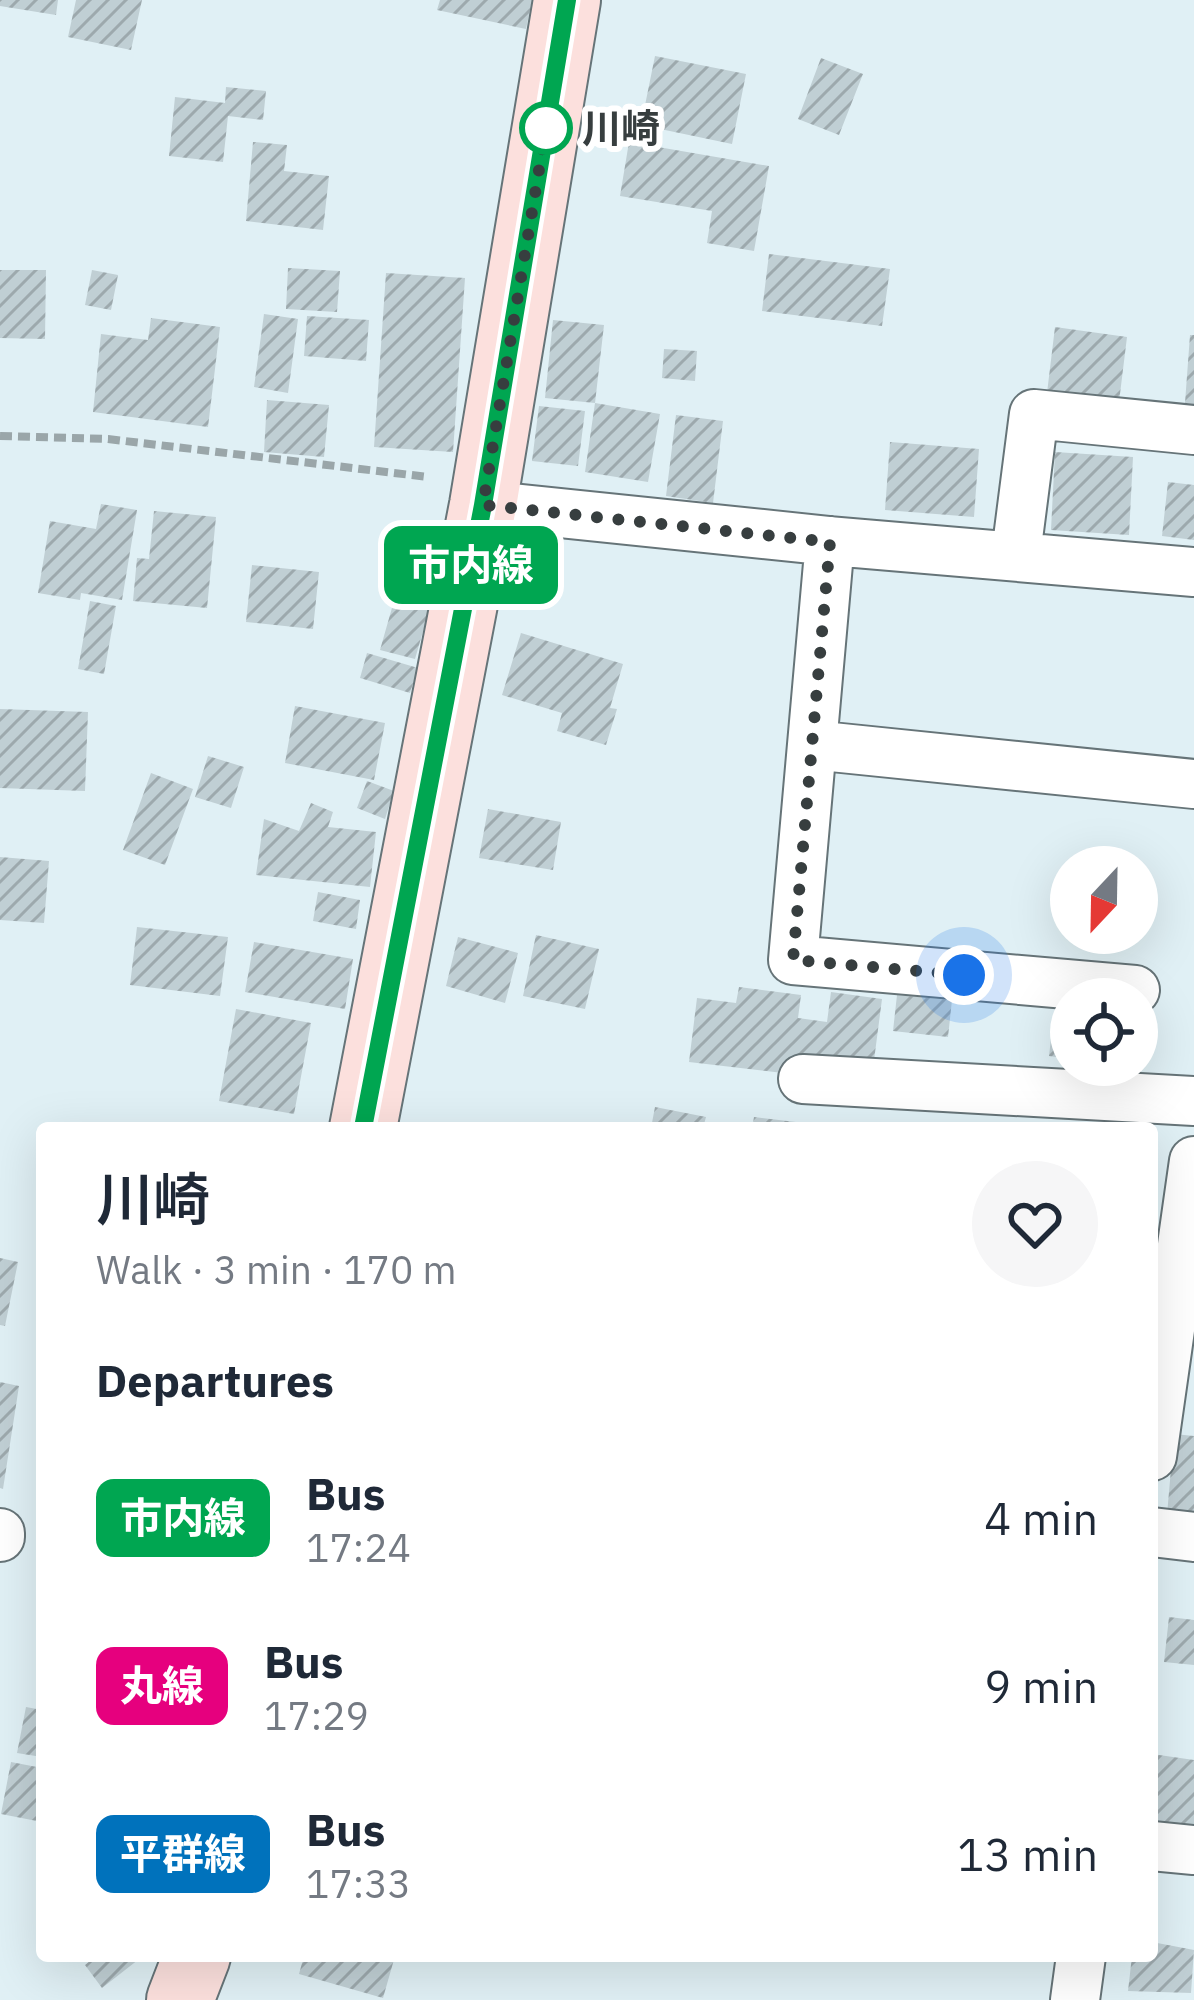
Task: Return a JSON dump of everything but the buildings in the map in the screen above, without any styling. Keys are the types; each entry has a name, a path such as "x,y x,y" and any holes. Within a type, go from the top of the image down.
{"main road":[{"path":"364,1122 484,494 567,0"},
{"path":"180,2000 195,1962"}],"street":[{"path":"1016,554 1034,414 1194,430"},
{"path":"484,494 830,542 1194,572"},
{"path":"830,542 793,960 1050,983"},
{"path":"812,745 1194,784"},
{"path":"803,1078 1194,1101"},
{"path":"1158,1415 1192,1184"},
{"path":"1158,1533 1194,1537"},
{"path":"1158,1847 1194,1850"},
{"path":"1075,2000 1080,1962"}],"path":[{"path":"0,436 109,439 484,494"}],"bus line":[{"name":"市内線","path":"364,1122 483,505 567,0"}],"place":[{"name":"川崎","path":"546,128"}],"route":[{"path":"546,128 483,505 830,542 793,960 964,975"}]}
